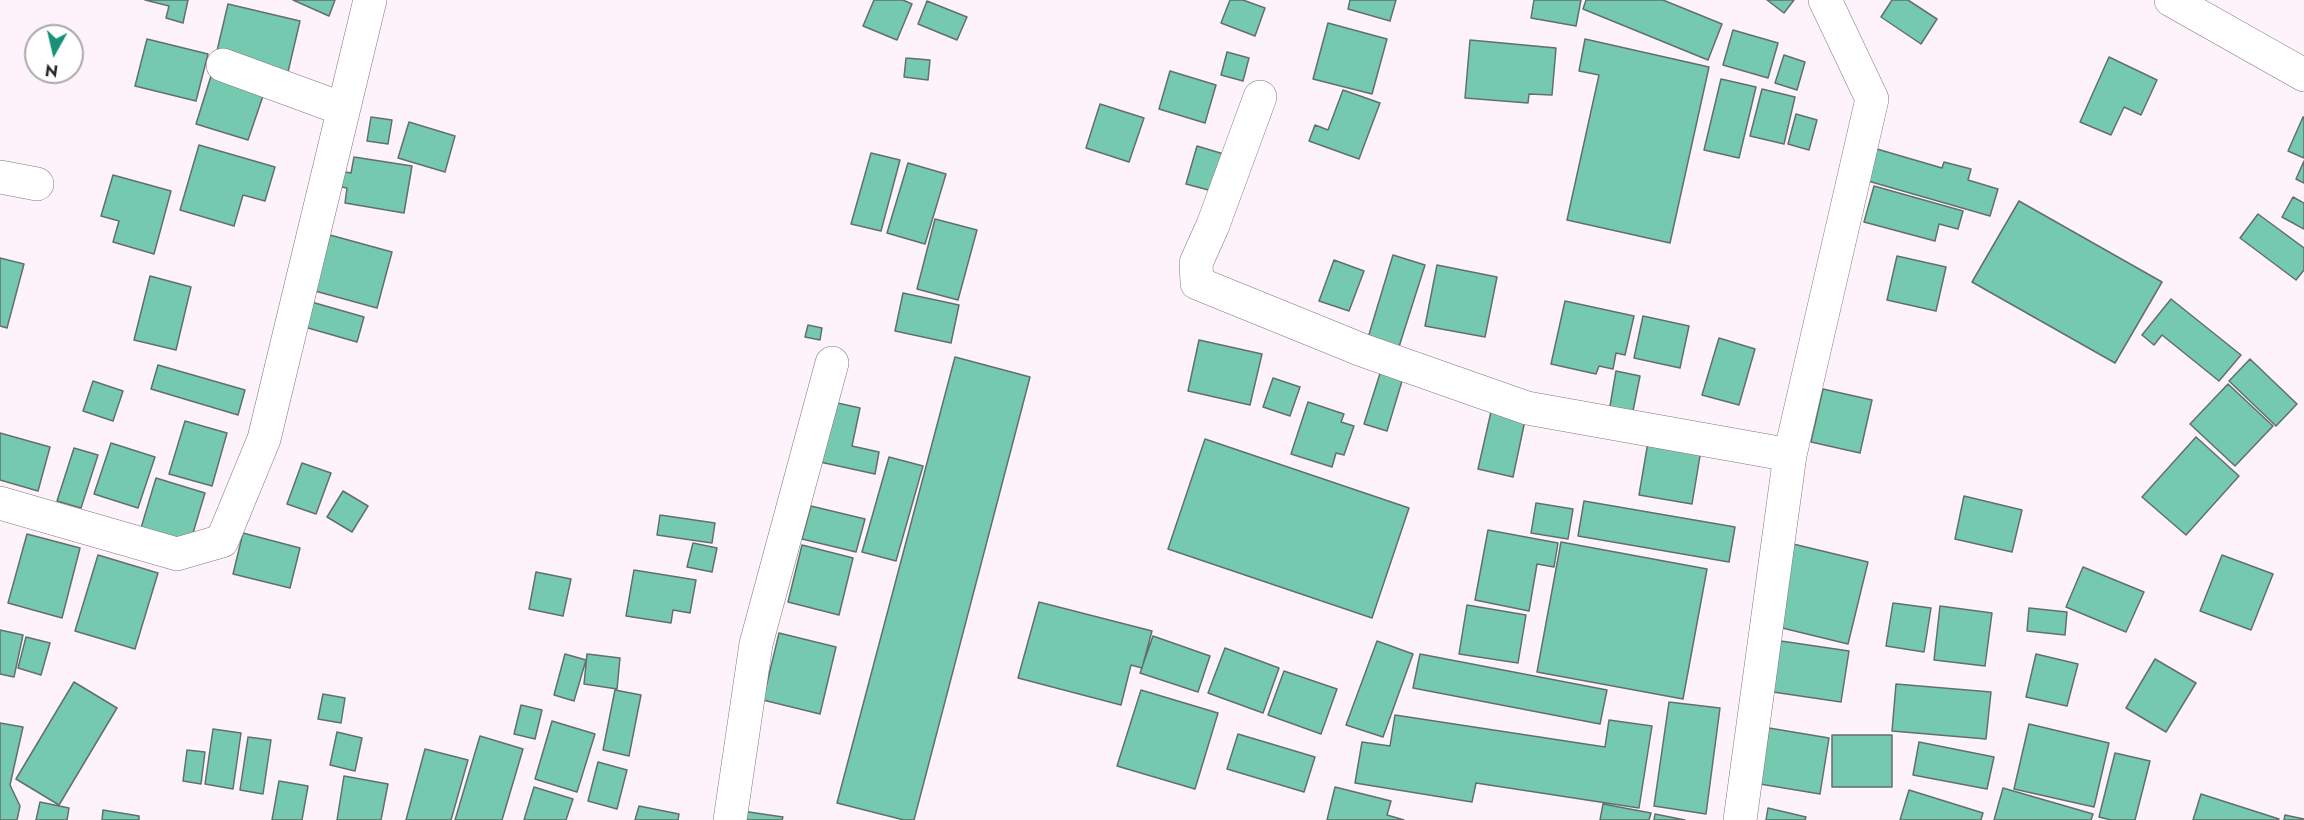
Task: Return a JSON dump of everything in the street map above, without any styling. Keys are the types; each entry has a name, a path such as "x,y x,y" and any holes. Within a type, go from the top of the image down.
{"street":[{"path":"0,503 177,554 222,541 264,439 370,0"},
{"path":"1740,820 1791,455 1872,99 1825,0"},
{"path":"2171,0 2304,75"},
{"path":"223,65 343,109"},
{"path":"1260,97 1213,225 1196,263 1197,284 1362,350 1527,408 1791,455"},
{"path":"0,177 37,184"},
{"path":"730,820 756,644 832,363"}],"building":[{"path":"145,0 188,0 183,23 166,18 169,6"},
{"path":"293,0 335,0 329,16"},
{"path":"874,0 903,0 912,4 897,40 863,26"},
{"path":"1230,0 1243,0 1265,8 1255,36 1221,23"},
{"path":"1350,0 1396,0 1390,21 1348,9"},
{"path":"1534,0 1581,0 1576,26 1531,18"},
{"path":"1586,0 1663,0 1722,24 1708,60 1583,9"},
{"path":"1767,0 1794,0 1784,13"},
{"path":"1892,0 1908,0 1937,19 1921,44 1881,17"},
{"path":"927,1 967,17 957,40 918,24"},
{"path":"228,4 300,21 288,72 216,55"},
{"path":"1328,23 1387,39 1372,94 1313,79"},
{"path":"1733,30 1778,43 1768,78 1723,65"},
{"path":"147,39 208,54 196,101 135,86"},
{"path":"1585,39 1709,67 1670,243 1567,220 1599,75 1579,71"},
{"path":"1470,40 1556,48 1552,95 1529,94 1528,103 1465,98"},
{"path":"1227,52 1249,58 1243,81 1221,75"},
{"path":"1784,55 1805,62 1797,90 1775,83"},
{"path":"2109,57 2157,80 2141,115 2124,107 2111,135 2080,122"},
{"path":"906,58 930,60 928,80 904,77"},
{"path":"1170,71 1216,85 1205,123 1159,109"},
{"path":"211,76 264,93 248,140 196,124"},
{"path":"1721,79 1756,87 1739,158 1704,150"},
{"path":"1762,89 1795,97 1784,144 1750,136"},
{"path":"1343,90 1380,103 1359,159 1309,141 1315,125 1328,130"},
{"path":"1100,104 1144,118 1129,162 1086,148"},
{"path":"1796,114 1817,120 1809,150 1788,144"},
{"path":"371,117 392,120 388,144 367,141"},
{"path":"2304,117 2304,158 2288,151"},
{"path":"409,122 455,136 445,172 398,158"},
{"path":"199,145 275,167 265,201 243,195 234,226 180,210"},
{"path":"1197,146 1227,155 1216,192 1186,184"},
{"path":"1877,149 1942,168 1944,162 1971,169 1968,180 1998,189 1990,216 1868,181"},
{"path":"871,153 900,160 881,231 851,224"},
{"path":"354,157 412,166 404,213 345,203 347,188 331,185 334,170 351,173"},
{"path":"2304,161 2304,183 2296,179"},
{"path":"908,163 946,174 925,244 887,233"},
{"path":"113,175 171,191 154,254 113,242 119,221 101,216"},
{"path":"1874,186 1963,211 1958,229 1939,224 1935,241 1864,222"},
{"path":"2293,197 2304,203 2304,229 2282,217"},
{"path":"2019,201 2162,282 2115,363 1972,282"},
{"path":"2258,214 2304,248 2304,270 2296,280 2240,238"},
{"path":"935,219 977,230 958,300 917,289"},
{"path":"330,235 392,252 377,308 315,291"},
{"path":"1393,255 1425,265 1398,350 1367,341"},
{"path":"1897,256 1946,267 1936,311 1887,300"},
{"path":"0,258 24,264 7,328 0,326"},
{"path":"1334,260 1364,271 1349,311 1319,301"},
{"path":"1437,265 1497,277 1485,337 1425,326"},
{"path":"150,276 191,287 176,350 134,340"},
{"path":"903,293 959,305 951,343 895,331"},
{"path":"301,299 364,317 357,342 294,324"},
{"path":"2171,299 2241,355 2219,381 2162,335 2154,345 2142,335"},
{"path":"1565,301 1634,316 1625,355 1616,353 1613,369 1599,366 1596,374 1551,364"},
{"path":"1643,316 1689,326 1680,368 1634,358"},
{"path":"808,325 822,328 820,340 805,337"},
{"path":"1719,338 1755,349 1739,405 1702,395"},
{"path":"1199,340 1262,354 1250,405 1188,391"},
{"path":"955,357 1030,377 914,820 904,820 837,803"},
{"path":"2250,359 2297,404 2276,426 2229,381"},
{"path":"1383,364 1405,371 1387,431 1364,424"},
{"path":"158,365 245,390 238,415 151,389"},
{"path":"1616,371 1640,376 1632,416 1609,412"},
{"path":"1273,378 1300,387 1290,416 1263,407"},
{"path":"93,381 123,391 113,421 83,411"},
{"path":"2228,384 2273,426 2235,466 2190,424"},
{"path":"1823,389 1872,400 1860,453 1811,442"},
{"path":"833,402 860,408 852,446 879,452 875,474 820,462"},
{"path":"1308,402 1344,414 1341,422 1354,426 1344,455 1336,453 1332,467 1291,454"},
{"path":"1493,403 1527,411 1513,477 1478,469"},
{"path":"185,421 227,433 212,486 169,474"},
{"path":"0,433 50,447 38,491 0,480"},
{"path":"2196,437 2239,476 2186,535 2142,497"},
{"path":"1205,439 1409,508 1372,618 1168,549"},
{"path":"1648,442 1701,450 1692,504 1639,495"},
{"path":"111,443 155,457 138,508 94,494"},
{"path":"74,448 98,455 81,508 57,501"},
{"path":"889,457 923,466 896,561 862,552"},
{"path":"302,463 331,473 316,514 287,504"},
{"path":"156,478 205,493 190,543 141,528"},
{"path":"343,491 368,506 352,532 327,517"},
{"path":"1964,496 2022,510 2012,552 1955,539"},
{"path":"1584,501 1735,527 1729,562 1578,536"},
{"path":"1536,503 1573,509 1568,539 1531,533"},
{"path":"811,506 865,519 856,552 802,539"},
{"path":"660,515 715,523 712,543 657,535"},
{"path":"1488,530 1558,543 1554,567 1537,564 1529,611 1475,600"},
{"path":"243,533 300,548 290,588 233,574"},
{"path":"27,534 80,548 62,618 8,603"},
{"path":"1561,542 1707,569 1683,699 1537,672"},
{"path":"693,543 717,548 712,572 687,567"},
{"path":"1789,543 1868,562 1848,644 1770,625"},
{"path":"802,545 853,558 839,615 788,602"},
{"path":"98,555 158,573 135,649 75,631"},
{"path":"2222,555 2273,574 2251,630 2200,611"},
{"path":"2083,567 2144,592 2126,632 2066,607"},
{"path":"634,570 696,580 690,613 673,610 671,623 626,616"},
{"path":"536,572 571,579 563,616 529,609"},
{"path":"1039,602 1152,631 1142,668 1131,665 1121,705 1018,678"},
{"path":"1893,603 1931,608 1924,652 1886,646"},
{"path":"1467,605 1526,615 1518,663 1459,654"},
{"path":"1940,606 1992,613 1985,666 1934,660"},
{"path":"2029,608 2067,612 2065,635 2027,631"},
{"path":"0,630 23,635 14,677 0,674"},
{"path":"779,633 836,647 820,714 763,700"},
{"path":"1153,636 1210,656 1198,692 1140,673"},
{"path":"26,637 50,643 41,675 18,668"},
{"path":"1377,641 1413,654 1383,737 1346,725"},
{"path":"1781,641 1849,651 1841,702 1773,692"},
{"path":"1225,648 1279,668 1263,713 1208,693"},
{"path":"565,654 586,660 574,701 554,695"},
{"path":"587,654 620,658 617,689 584,684"},
{"path":"1420,654 1607,690 1600,724 1413,688"},
{"path":"2036,654 2078,664 2067,706 2026,697"},
{"path":"2155,659 2196,683 2166,732 2126,708"},
{"path":"1284,671 1337,689 1321,734 1268,715"},
{"path":"74,682 117,708 59,805 16,779"},
{"path":"1896,684 1991,692 1986,739 1892,731"},
{"path":"615,690 641,695 629,756 603,750"},
{"path":"1141,690 1218,713 1195,789 1117,766"},
{"path":"323,694 345,698 341,723 318,719"},
{"path":"1669,702 1720,708 1706,814 1654,806"},
{"path":"521,705 542,710 535,739 514,734"},
{"path":"1395,715 1605,747 1609,720 1652,726 1639,808 1476,783 1472,802 1355,783 1362,742 1390,746"},
{"path":"552,721 595,734 577,792 535,779"},
{"path":"0,723 23,727 10,785 20,806 17,820 0,820"},
{"path":"2029,724 2109,743 2094,807 2014,789"},
{"path":"1769,728 1829,738 1820,794 1760,784"},
{"path":"213,729 241,733 233,789 205,784"},
{"path":"337,732 362,738 355,771 330,765"},
{"path":"1238,734 1315,757 1304,792 1227,769"},
{"path":"1832,735 1892,735 1892,787 1832,787"},
{"path":"480,736 523,749 502,820 455,820"},
{"path":"248,737 271,740 263,794 240,790"},
{"path":"1919,742 1994,757 1987,789 1913,775"},
{"path":"425,749 468,760 451,820 406,820"},
{"path":"187,750 205,752 201,784 183,781"},
{"path":"2115,753 2150,761 2135,820 2111,820 2099,817"},
{"path":"598,762 627,770 617,809 588,801"},
{"path":"344,776 388,784 381,820 337,820"},
{"path":"279,781 308,786 302,820 272,820"},
{"path":"534,787 573,799 566,820 524,820"},
{"path":"1335,787 1391,801 1387,815 1404,820 1327,820"},
{"path":"2003,788 2093,814 2091,820 1994,820"},
{"path":"1909,790 1983,813 1981,820 1900,820"},
{"path":"2201,794 2279,819 2193,820"},
{"path":"40,802 69,808 67,820 36,820"},
{"path":"1603,804 1651,813 1649,820 1600,820"},
{"path":"639,806 679,814 678,820 635,820"},
{"path":"1768,808 1806,817 1805,820 1766,820"},
{"path":"103,810 139,816 139,820 102,820"},
{"path":"742,811 783,817 782,820 741,820"},
{"path":"1655,814 1685,820 1654,820"},
{"path":"2285,815 2304,819 2304,820 2284,820"}]}
